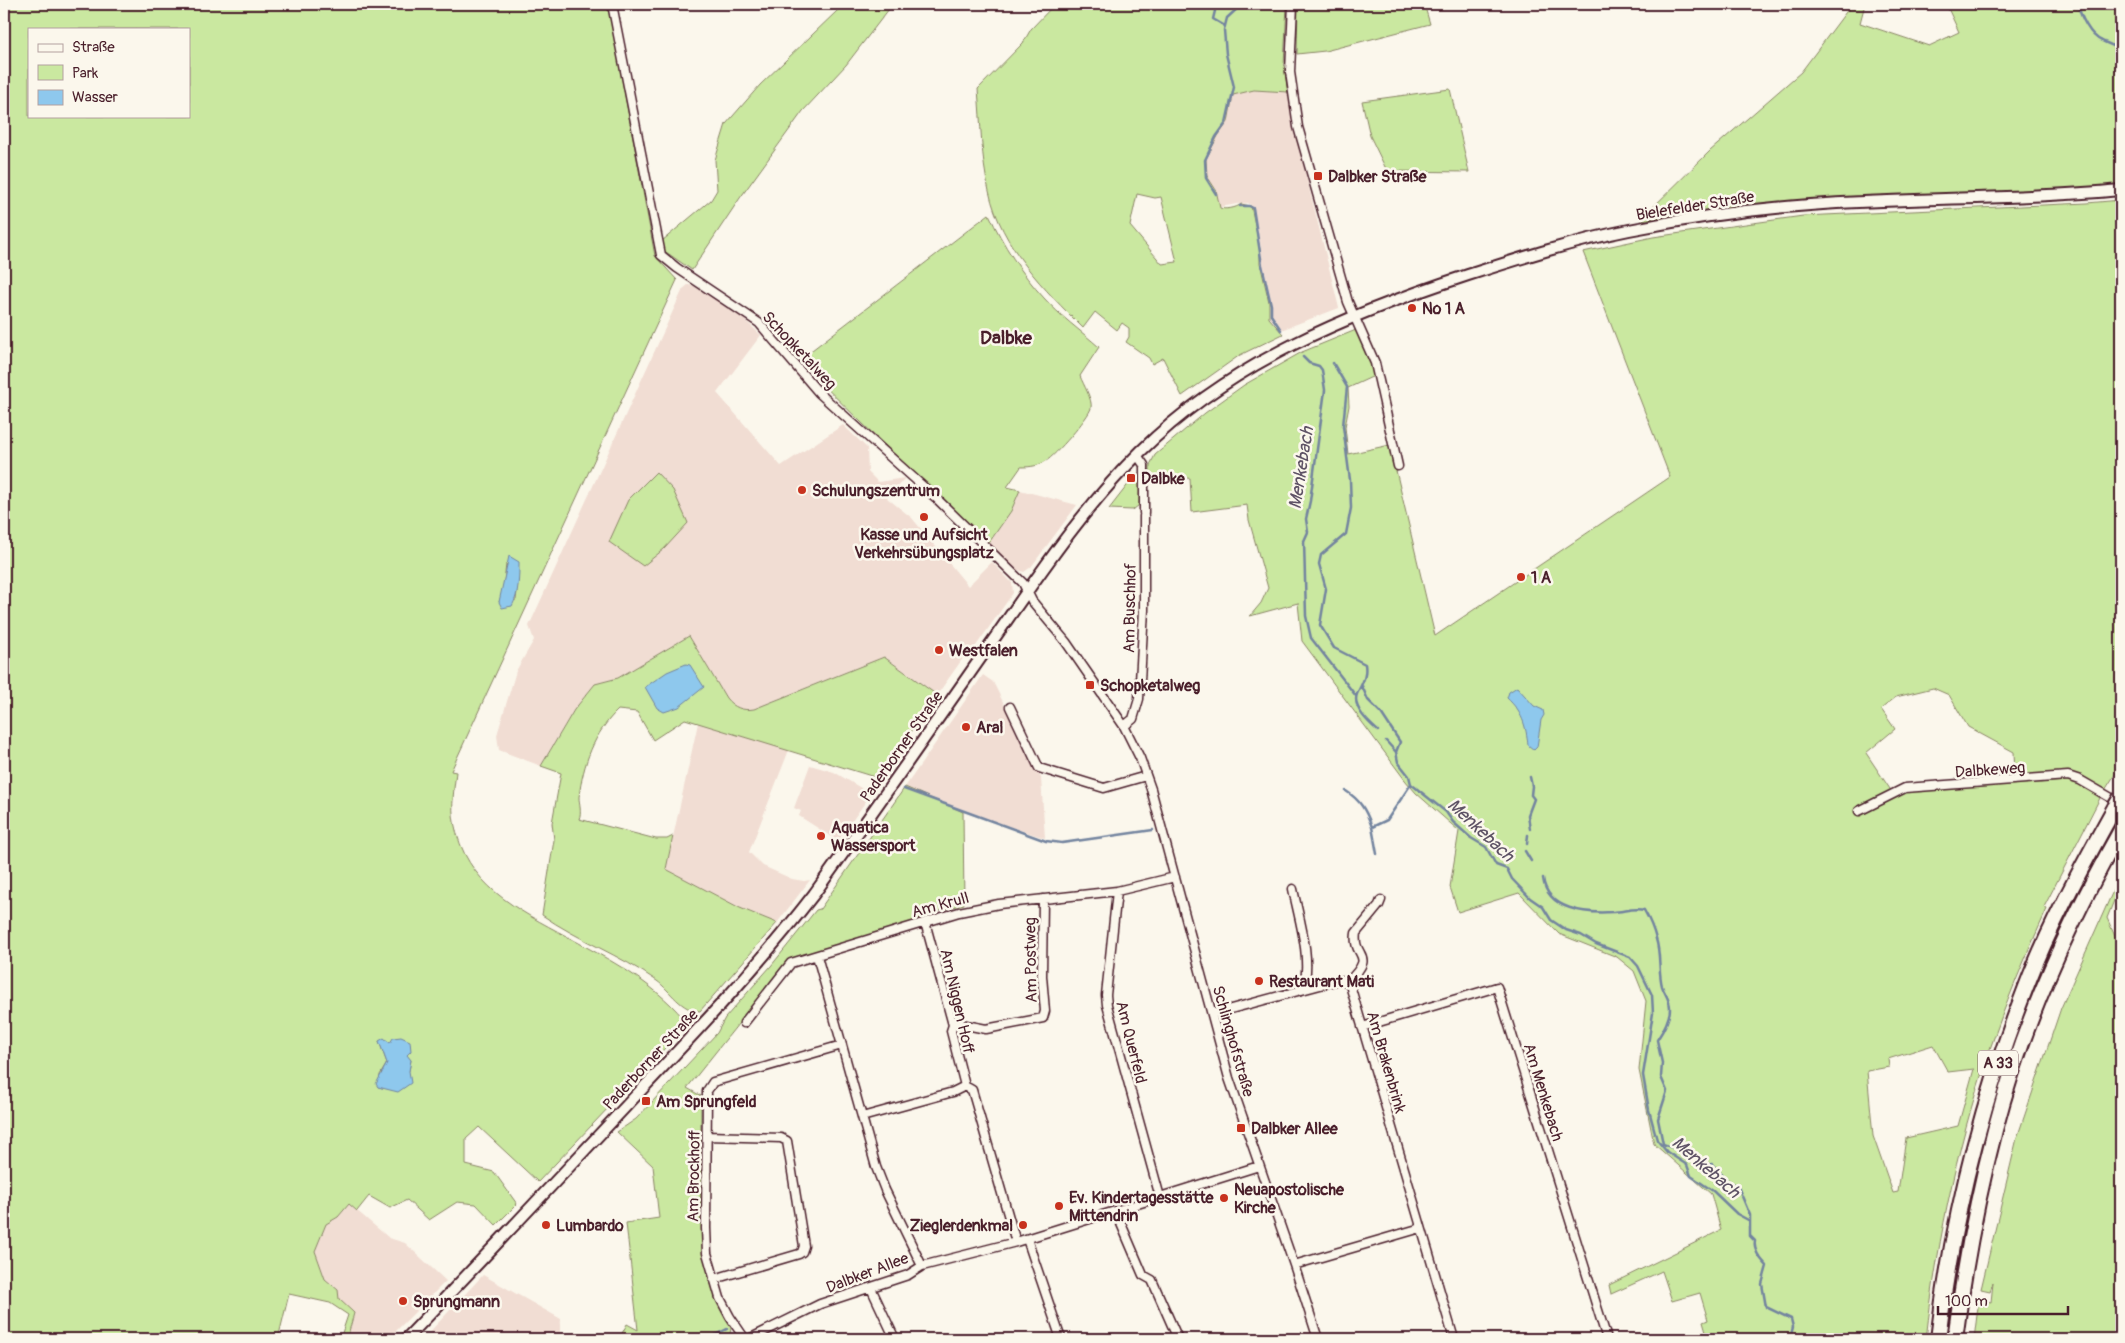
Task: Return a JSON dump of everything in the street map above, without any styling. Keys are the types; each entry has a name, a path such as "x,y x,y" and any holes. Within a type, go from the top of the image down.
{"highway":[{"name":"A 33","path":"1938,1339 1959,1210 1977,1134 1996,1070 2026,985 2060,911 2119,803"},
{"name":"A 33","path":"1955,1339 1973,1221 2001,1110 2015,1064 2044,987 2074,918 2121,830"}],"main road":[{"name":"Bielefelder Straße","path":"1292,344 1354,316 1446,282 1568,245 1626,230 1699,217 1813,205 2034,196 2121,190"},
{"name":"Paderborner Straße","path":"406,1339 752,972 814,894 1091,506 1137,455 1175,421 1256,364 1292,344"}],"street":[{"name":"Schopketalweg","path":"612,4 662,255 677,268 759,323 819,393 936,498 1022,583 1028,592"},
{"path":"1293,4 1290,58 1294,107 1328,235 1354,316 1375,363 1398,466"},
{"name":"Am Buschhof","path":"1124,726 1133,719 1139,699 1143,620 1144,465 1137,455"},
{"name":"Schlinghofstraße","path":"1028,592 1037,607 1089,674 1124,726 1146,776 1229,1078 1318,1339"},
{"path":"1010,707 1039,768 1104,788 1146,776"},
{"name":"Dalbkeweg","path":"1859,811 1905,788 2068,776 2080,780 2119,803"},
{"name":"Am Krull","path":"744,1023 791,963 925,922 1000,904 1116,891 1175,877"},
{"path":"1293,889 1307,957 1304,989"},
{"name":"Am Querfeld","path":"1116,891 1106,995 1107,1005 1160,1197"},
{"name":"Am Postweg","path":"953,1025 961,1024 986,1029 1043,1018 1045,1011 1042,976 1043,899"},
{"path":"1212,1014 1339,980 1348,982 1362,967 1363,960 1355,938 1356,932 1380,905 1381,900"},
{"name":"Am Niggen Hoff","path":"925,922 953,1025 951,1031 965,1086 972,1090 1016,1242"},
{"path":"816,956 876,1167 885,1190 922,1266"},
{"name":"Am Brakenbrink","path":"1348,982 1353,989 1362,1026 1454,1339"},
{"name":"Am Menkebach","path":"1362,1026 1498,987 1607,1339"},
{"name":"Am Brockhoff","path":"745,1339 726,1311 714,1279 707,1252 707,1091 713,1082 842,1045"},
{"path":"862,1117 953,1092 965,1086"},
{"path":"707,1136 780,1138 787,1140 804,1246 799,1254 714,1279"},
{"name":"Dalbker Allee","path":"749,1339 820,1304 908,1275 922,1266 1027,1239 1259,1166"},
{"path":"1116,1212 1143,1275 1152,1280 1178,1339"},
{"path":"1294,1265 1421,1228"},
{"path":"1027,1239 1061,1339"},
{"path":"871,1288 895,1339"}],"shaded area":[{"path":"1254,90 1288,92 1298,143 1339,308 1281,330 1270,318 1270,302 1261,263 1261,249 1252,206 1248,203 1220,207 1216,190 1207,176 1206,159 1228,122 1233,95"},
{"path":"688,285 695,286 736,312 761,335 717,393 781,466 843,425 867,448 868,472 878,482 905,478 887,498 912,518 968,586 992,562 1012,583 1013,593 971,653 968,651 937,695 884,657 754,709 740,709 726,698 689,636 618,678 595,684 574,710 541,766 499,750 497,735 516,671 534,640 529,626 683,289"},
{"path":"1020,490 1077,505 1031,567 1024,572 1015,569 988,544 1011,511"},
{"path":"983,675 993,682 1041,778 1045,838 963,812 905,787"},
{"path":"698,723 789,750 749,852 763,866 792,879 810,880 777,923 740,908 666,869"},
{"path":"810,765 834,772 871,794 838,841 799,816 801,811 794,808"},
{"path":"349,1204 389,1238 405,1243 446,1281 388,1339 347,1339 354,1313 338,1299 338,1290 325,1279 315,1251 326,1224 338,1217"},
{"path":"483,1275 561,1319 560,1339 423,1339"}],"green space":[{"path":"4,4 608,4 655,256 677,280 451,771 456,772 453,816 460,844 470,863 496,893 530,916 644,982 683,1018 683,1029 538,1182 479,1127 466,1139 466,1165 494,1172 517,1204 496,1225 476,1204 457,1202 429,1220 407,1200 390,1208 369,1196 357,1211 349,1204 338,1217 326,1224 315,1251 325,1279 338,1290 339,1299 354,1313 347,1339 340,1339 348,1315 330,1303 289,1294 278,1339 4,1339","holes":["506,564 517,591 516,600 499,602 503,591","379,1041 390,1043 411,1060 409,1071 383,1088 378,1087 380,1075 387,1063"]},
{"path":"841,4 879,4 889,9 846,65 803,111 740,198 692,270 663,250 662,241 711,200 717,190 715,160 726,124 760,85 838,10"},
{"path":"1051,4 1287,4 1284,65 1288,92 1254,90 1233,95 1228,122 1206,159 1207,176 1216,190 1220,208 1237,207 1241,204 1251,206 1260,249 1260,263 1269,302 1269,318 1283,334 1240,355 1182,396 1163,358 1152,364 1149,358 1126,342 1129,337 1129,328 1122,323 1117,330 1095,312 1083,328 1026,266 1003,231 995,211 984,166 978,89 1023,43 1031,29 1053,6","holes":["1137,194 1155,198 1161,197 1177,262 1162,264 1130,226"]},
{"path":"1298,4 1424,4 1430,24 1325,51 1297,54"},
{"path":"1852,4 1865,4 1860,23 1929,46 1959,32 1946,4 2121,4 2121,186 2079,190 1800,203 1640,220 1710,151 1801,72"},
{"path":"1450,89 1469,172 1387,171 1370,136 1362,101"},
{"path":"2121,200 2121,765 2105,790 2082,777 2068,773 2015,776 2014,752 1968,727 1949,695 1933,688 1896,697 1881,709 1895,729 1866,753 1892,792 2067,781 2079,784 2100,798 2044,907 2047,909 2008,1001 1983,1069 1952,1184 1937,1261 1926,1339 1708,1339 1703,1322 1708,1320 1700,1293 1672,1301 1662,1271 1611,1294 1609,1285 1721,1230 1711,1194 1654,1144 1639,1070 1646,1001 1634,971 1617,957 1559,934 1519,893 1458,912 1450,887 1459,831 1416,793 1405,780 1302,641 1298,603 1250,616 1261,603 1268,588 1249,520 1247,505 1192,512 1190,478 1150,483 1150,465 1155,455 1205,413 1244,385 1302,352 1356,330 1370,360 1374,376 1348,388 1349,406 1345,427 1348,454 1390,445 1435,636 1670,477 1583,252 1653,237 1803,216","holes":["1933,1045 1948,1072 1974,1069 1958,1126 1906,1138 1898,1192 1893,1193 1873,1136 1867,1071 1889,1067 1888,1059"]},
{"path":"989,214 1000,237 1028,279 1050,305 1099,347 1080,376 1091,401 1089,413 1050,458 1037,465 1021,467 1007,487 1020,490 1011,511 988,544 799,360"},
{"path":"656,472 673,490 688,523 664,549 643,566 609,542 628,500"},
{"path":"1137,473 1140,476 1139,505 1133,510 1109,509"},
{"path":"689,636 726,698 735,706 746,710 754,709 884,657 937,695 878,778 685,719 653,740 637,712 618,710 602,729 591,750 583,773 579,797 579,819 656,839 667,839 673,836 666,869 740,908 777,923 700,1011 687,1008 662,985 643,972 542,915 554,840 552,823 561,773 541,766 574,710 595,684 618,678"},
{"path":"905,787 963,812 964,904 921,916 921,921 790,959 687,1088 701,1096 701,1220 708,1274 721,1310 731,1328 730,1334 734,1339 619,1339 627,1324 638,1330 626,1223 659,1218 653,1166 617,1132 636,1119 717,1033 725,1018 771,966 816,910 820,909"},
{"path":"2121,873 2121,883 2107,918 2121,950 2121,1339 1974,1339 1979,1299 1991,1302 1993,1283 1990,1291 1981,1289 2017,1138 2061,1008"}],"water":[{"path":"509,556 519,562 518,585 512,606 502,608 499,602"},
{"path":"686,664 690,665 704,687 679,707 664,712 657,708 645,687 667,672"},
{"path":"1517,687 1534,706 1543,710 1544,715 1541,720 1537,747 1534,750 1528,745 1526,731 1520,714 1507,698 1509,692"},
{"path":"401,1037 410,1041 411,1051 407,1055 411,1060 409,1071 411,1083 398,1092 378,1087 376,1084 387,1063 379,1041 384,1038 390,1043 393,1038"}],"waterway":[{"name":"Menkebach","path":"1210,4 1215,11 1213,19 1225,26"},
{"name":"Menkebach","path":"1216,194 1206,178 1205,160 1216,137 1226,123 1234,87 1226,54 1224,30 1227,18 1240,4"},
{"path":"2078,4 2083,20 2093,35 2115,47 2121,54"},
{"name":"Menkebach","path":"1240,206 1253,208 1262,265 1271,305 1271,315 1281,330"},
{"name":"Menkebach","path":"1303,357 1309,363 1319,366 1322,370 1325,390 1306,519 1308,532 1304,541 1306,616 1311,638 1356,696"},
{"name":"Menkebach","path":"1333,363 1347,387 1343,426 1350,480 1351,508 1346,534 1321,555 1319,564 1326,589 1320,625 1334,648 1365,664 1365,676 1357,694 1357,705 1362,715 1378,731"},
{"name":"Menkebach","path":"1362,686 1368,700 1381,713 1400,742 1396,752"},
{"name":"Menkebach","path":"1386,741 1396,752 1398,762 1409,776 1411,784 1446,812 1453,822 1471,838 1486,847 1496,865 1507,869 1512,879 1530,898 1543,907 1551,920 1566,930 1630,957 1638,966 1652,995 1653,1013 1643,1075 1649,1110 1657,1140 1667,1152 1687,1165 1691,1176 1713,1191 1737,1214 1750,1221 1750,1236 1755,1241 1758,1255 1767,1266 1762,1284 1766,1307 1791,1319 1793,1327 1790,1339"},
{"path":"1530,777 1531,795 1534,799 1528,815 1530,829"},
{"path":"1346,791 1362,806 1372,827 1387,820 1411,784"},
{"path":"904,789 1046,841 1062,843 1153,830"},
{"path":"1372,827 1377,854"},
{"path":"1527,844 1528,835"},
{"path":"1525,851 1531,861"},
{"path":"1543,878 1546,889 1552,897 1569,908 1591,912 1644,910 1656,939 1662,986 1670,1005 1667,1021 1657,1040 1662,1063 1661,1077 1667,1091 1658,1119 1663,1144 1685,1152 1701,1166 1712,1164 1727,1180 1738,1187 1750,1215 1750,1221"},
{"path":"707,1339 727,1329"}],"place":[{"name":"Dalbker Straße","path":"1318,176"},
{"name":"No 1 A","path":"1412,308"},
{"name":"Dalbke","path":"1131,478"},
{"name":"Schulungszentrum","path":"802,490"},
{"name":"Kasse und Aufsicht Verkehrsübungsplatz","path":"924,517"},
{"name":"1 A","path":"1521,577"},
{"name":"Westfalen","path":"939,650"},
{"name":"Schopketalweg","path":"1090,685"},
{"name":"Aral","path":"966,727"},
{"name":"Aquatica Wassersport","path":"821,836"},
{"name":"Restaurant Mati","path":"1259,981"},
{"name":"Am Sprungfeld","path":"646,1101"},
{"name":"Dalbker Allee","path":"1241,1128"},
{"name":"Neuapostolische Kirche","path":"1224,1198"},
{"name":"Ev. Kindertagesstätte Mittendrin","path":"1059,1206"},
{"name":"Lumbardo","path":"546,1225"},
{"name":"Zieglerdenkmal","path":"1023,1225"},
{"name":"Sprungmann","path":"403,1301"}],"district":[{"name":"Dalbke","path":"1006,337"}]}
